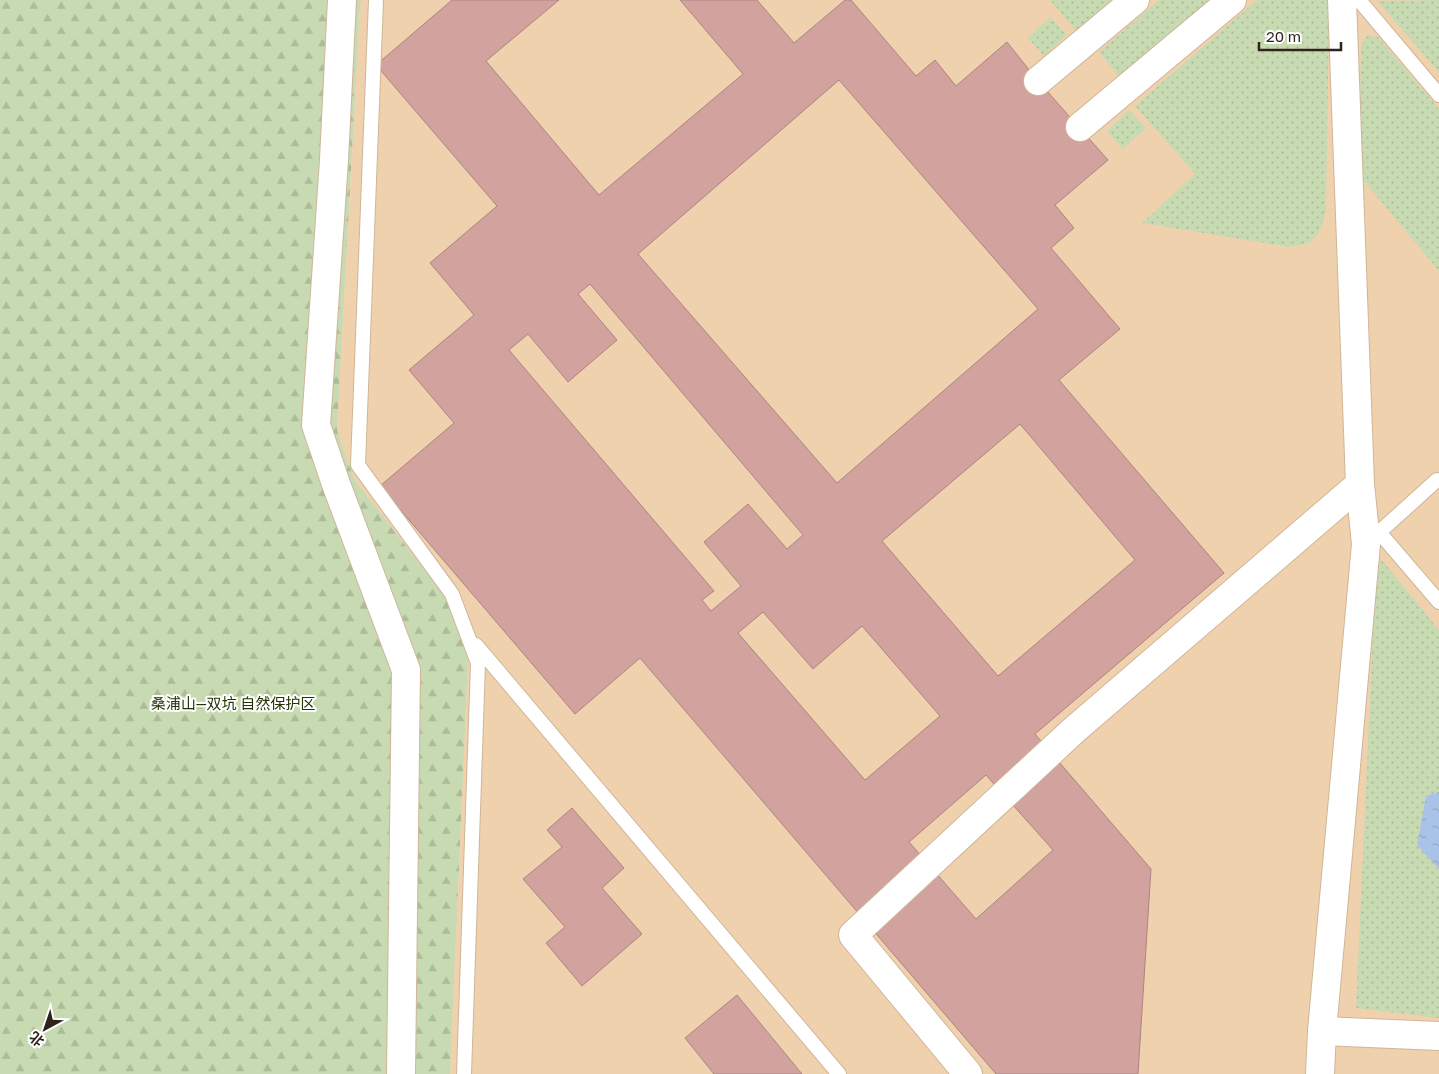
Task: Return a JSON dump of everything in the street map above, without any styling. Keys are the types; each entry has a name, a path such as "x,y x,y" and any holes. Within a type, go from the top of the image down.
{"street":[{"path":"342,0 334,160 316,425 406,670 401,1074"},
{"path":"1038,81 1135,0"},
{"path":"1080,127 1232,0"},
{"path":"1320,1074 1322,1031 1372,538 1360,484 1342,0"},
{"path":"968,1074 853,935 1074,730 1360,484"},
{"path":"1322,1031 1439,1036"}],"lane":[{"path":"376,0 358,465 452,594 478,663 464,1074"},
{"path":"1358,0 1439,95"},
{"path":"1437,480 1372,538 1439,602"},
{"path":"469,637 839,1074"}],"shaded area":[{"path":"362,0 1439,0 1439,1074 450,1074 469,637 443,594 354,479 337,430 360,5"}],"green space":[{"name":"桑浦山—双坑 自然保护区","path":"0,0 362,0 360,5 337,430 354,479 443,594 469,637 450,1074 0,1074"},
{"path":"1050,0 1117,0 1078,33"},
{"path":"1159,0 1212,0 1121,78 1099,52"},
{"path":"1257,0 1329,0 1326,212 1319,232 1310,243 1290,247 1142,223 1195,174 1135,106"},
{"path":"1439,0 1439,72 1377,1"},
{"path":"1050,17 1067,35 1044,56 1028,38"},
{"path":"1367,35 1378,37 1439,109 1439,271 1359,175 1361,46"},
{"path":"1129,110 1146,128 1123,149 1107,131"},
{"path":"1381,559 1439,630 1439,792 1426,796 1417,845 1439,869 1439,1018 1356,1008 1376,565"}],"water":[{"path":"1439,792 1439,869 1417,845 1426,796"}],"building":[{"path":"452,0 559,0 486,61 599,195 743,74 680,0 757,0 794,43 845,0 851,0 916,76 935,60 956,86 1007,42 1038,81 1108,160 1055,205 1074,228 1051,248 1120,329 1059,380 1224,573 1035,734 1151,869 1138,1074 996,1074 640,658 575,714 380,486 454,423 409,370 474,315 430,263 497,206 376,65","holes":["839,80 1038,309 837,483 638,254","590,284 803,535 787,549 748,504 704,542 741,586 711,611 702,600 714,591 509,350 528,334 568,382 617,340 578,294","1020,424 1135,560 998,676 882,541","763,612 813,669 862,626 940,716 865,780 738,633","986,775 1053,850 976,919 909,842"]},
{"path":"572,808 624,868 602,888 642,934 582,986 546,943 565,927 523,879 562,847 547,830"},
{"path":"737,995 802,1074 714,1074 685,1038"}]}
